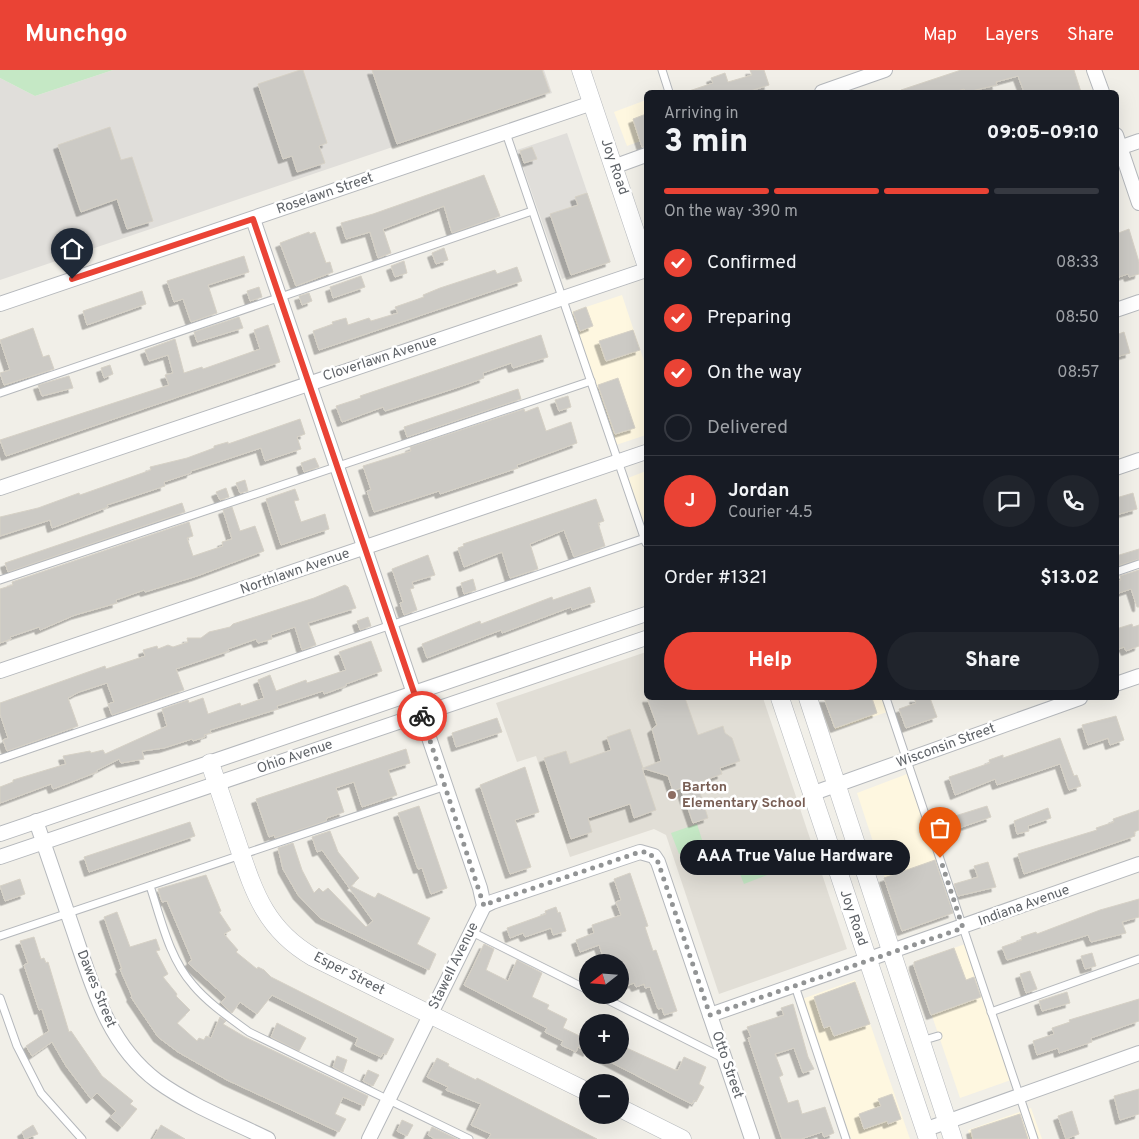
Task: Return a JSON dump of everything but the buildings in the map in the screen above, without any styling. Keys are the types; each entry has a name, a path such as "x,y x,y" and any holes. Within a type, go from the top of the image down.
{"street":[{"name":"Joy Road","path":"581,70 644,258"},
{"path":"828,90 885,70"},
{"path":"1094,70 1101,90"},
{"name":"Roselawn Street","path":"0,304 592,103"},
{"path":"1119,144 1139,141"},
{"path":"1119,147 1139,202"},
{"path":"613,166 644,156"},
{"name":"Stawell Avenue","path":"253,219 415,693 484,906 369,1139"},
{"name":"Cloverlawn Avenue","path":"0,488 644,271"},
{"path":"1119,309 1139,302"},
{"name":"Northlawn Avenue","path":"0,671 366,549 644,453"},
{"path":"1119,467 1139,460"},
{"name":"Ohio Avenue","path":"0,834 644,615"},
{"path":"582,635 590,657"},
{"name":"Ohio Avenue","path":"0,857 644,639"},
{"path":"1119,683 1139,676"},
{"name":"Joy Road","path":"781,700 926,1134"},
{"name":"Joy Road","path":"809,700 893,952 929,1038 947,1122 953,1139"},
{"name":"Wisconsin Street","path":"811,794 1074,700"},
{"name":"Esper Street","path":"210,762 241,855 261,906 276,927 291,942 313,957 579,1088"},
{"name":"Dawes Street","path":"36,821 103,1015 128,1054 158,1081 180,1095 268,1139"},
{"name":"Otto Street","path":"484,906 640,852 648,852 658,862 752,1139"},
{"name":"Indiana Avenue","path":"710,1015 963,928 1139,864"},
{"path":"926,1134 947,1122 1139,1053"},
{"path":"629,1112 682,1139"}],"lane":[{"path":"662,70 668,90"},
{"path":"506,133 644,538"},
{"path":"0,393 532,211"},
{"path":"0,580 591,381"},
{"path":"0,759 644,541"},
{"path":"1119,571 1139,564"},
{"path":"887,700 991,1017 1034,1139"},
{"path":"0,936 446,786"},
{"path":"150,886 170,946 193,986 249,1032 469,1139"},
{"path":"472,932 579,986"},
{"path":"991,1017 1139,959"},
{"path":"795,986 846,1139"},
{"path":"0,998 17,1046 41,1093 82,1139"},
{"path":"616,1004 725,1059"}],"shaded area":[{"path":"113,70 544,70 552,93 0,280 0,78 35,96"},
{"path":"644,101 644,140 627,146 614,112"},
{"path":"567,133 611,262 562,279 517,150"},
{"path":"622,295 644,361 644,436 616,445 571,312"},
{"path":"644,472 644,524 628,478"},
{"name":"Barton Elementary School","path":"644,653 644,700 764,700 847,949 719,994 666,835 654,829 570,857 536,756 517,762 496,703"},
{"path":"825,700 883,700 887,712 835,730"},
{"path":"907,774 954,912 902,930 857,793"},
{"path":"965,944 1011,1080 960,1098 915,966 917,961"},
{"path":"855,980 910,1139 851,1139 802,999"},
{"path":"1031,1108 1042,1139 971,1139 968,1130"}],"green space":[{"path":"0,70 113,70 35,96 0,78"},
{"path":"697,824 704,846 679,854 671,833"},
{"path":"772,848 780,870 744,884 735,862"}],"way so far":[{"path":"422,716 480,888 484,906 640,852 648,852 658,862 710,1015 963,928 940,858"}],"place":[{"name":"Barton Elementary School","path":"672,795"},
{"name":"AAA True Value Hardware","path":"940,858"}],"route":[{"path":"72,279 253,219 306,370 422,716"}]}
